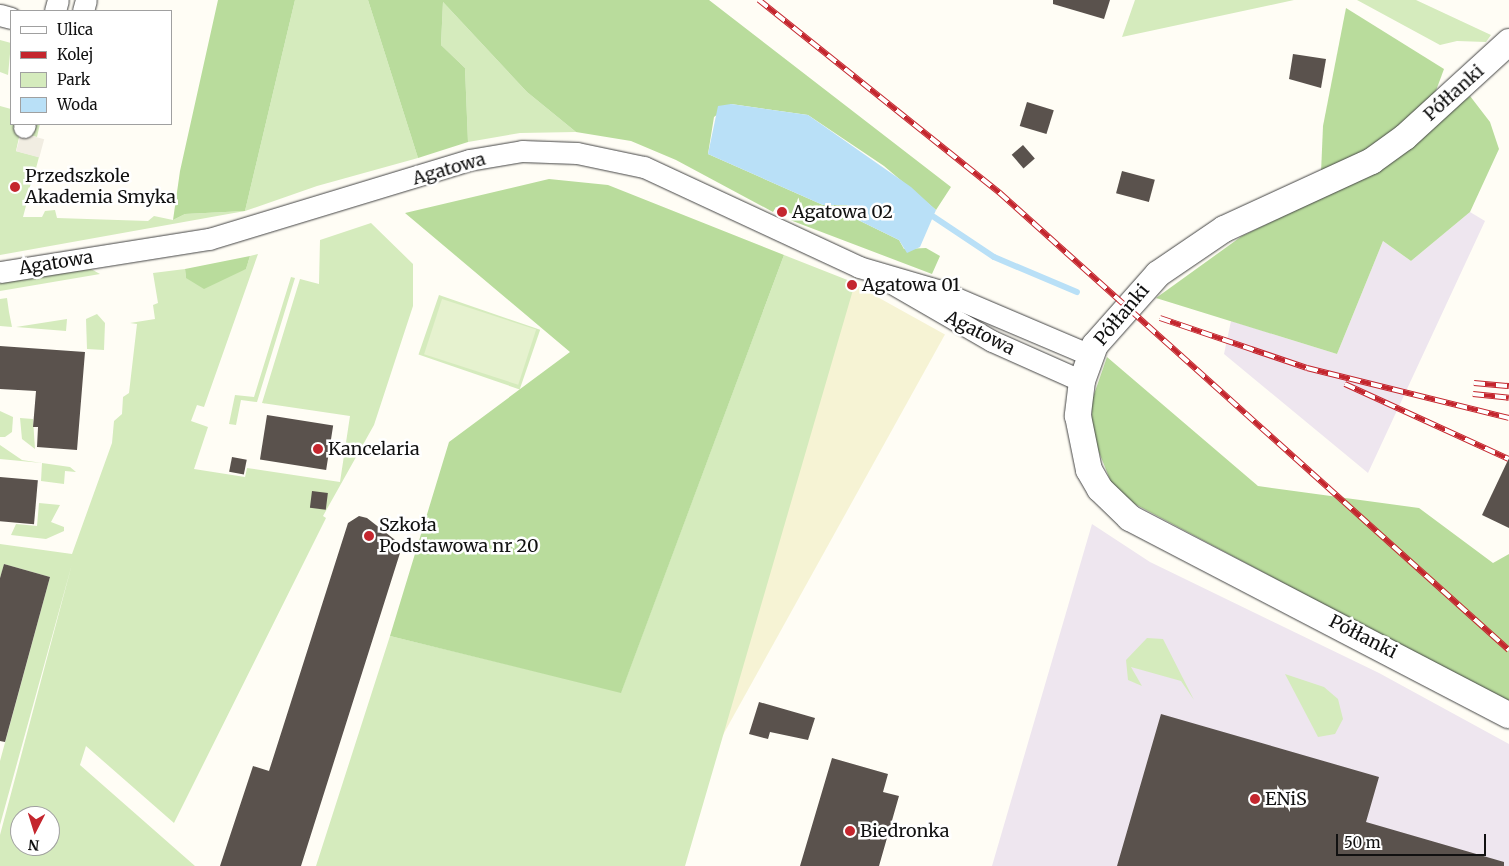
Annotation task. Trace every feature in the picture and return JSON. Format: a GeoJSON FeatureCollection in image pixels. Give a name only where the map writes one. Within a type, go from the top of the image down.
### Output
{"type":"FeatureCollection","features":[{"type":"Feature","properties":{"kind":"street","name":"Półłanki"},"geometry":{"type":"LineString","coordinates":[[1509,42],[1435,111],[1378,157],[1224,229],[1179,257],[1120,313],[1090,355],[1082,381],[1078,428],[1086,462],[1100,489],[1130,518],[1509,715]]}},
{"type":"Feature","properties":{"kind":"street","name":"Agatowa"},"geometry":{"type":"LineString","coordinates":[[0,272],[209,239],[469,160],[550,151],[600,156],[644,167],[882,276],[937,290],[1090,355]]}},
{"type":"Feature","properties":{"kind":"street","name":"Agatowa"},"geometry":{"type":"LineString","coordinates":[[882,276],[908,295],[992,341],[1082,381]]}},
{"type":"Feature","properties":{"kind":"shaded area"},"geometry":{"type":"Polygon","coordinates":[[[21,133],[44,139],[39,158],[16,151],[21,133]]]}},
{"type":"Feature","properties":{"kind":"shaded area"},"geometry":{"type":"Polygon","coordinates":[[[1470,212],[1485,221],[1368,473],[1224,354],[1231,321],[1337,354],[1383,241],[1411,261],[1470,212]]]}},
{"type":"Feature","properties":{"kind":"shaded area"},"geometry":{"type":"Polygon","coordinates":[[[854,284],[945,334],[651,864],[560,814],[854,284]]]}},
{"type":"Feature","properties":{"kind":"shaded area"},"geometry":{"type":"Polygon","coordinates":[[[1092,524],[1150,562],[1379,673],[1509,744],[1509,866],[992,866],[1092,524]]]}},
{"type":"Feature","properties":{"kind":"green space"},"geometry":{"type":"Polygon","coordinates":[[[218,0],[295,0],[245,211],[185,214],[173,220],[180,171],[218,0]]]}},
{"type":"Feature","properties":{"kind":"green space"},"geometry":{"type":"Polygon","coordinates":[[[295,0],[368,0],[418,158],[317,186],[245,211],[295,0]]]}},
{"type":"Feature","properties":{"kind":"green space"},"geometry":{"type":"Polygon","coordinates":[[[368,0],[709,0],[951,187],[936,210],[884,166],[808,115],[731,104],[714,117],[708,154],[823,205],[847,205],[852,217],[899,240],[904,249],[926,248],[940,256],[932,274],[790,220],[792,214],[776,207],[773,212],[676,160],[631,141],[576,132],[527,92],[443,2],[441,45],[465,68],[468,142],[418,158],[368,0]]]}},
{"type":"Feature","properties":{"kind":"green space"},"geometry":{"type":"Polygon","coordinates":[[[1135,0],[1294,0],[1122,37],[1135,0]]]}},
{"type":"Feature","properties":{"kind":"green space"},"geometry":{"type":"Polygon","coordinates":[[[1357,0],[1416,0],[1491,35],[1486,42],[1457,41],[1440,45],[1357,0]]]}},
{"type":"Feature","properties":{"kind":"green space"},"geometry":{"type":"Polygon","coordinates":[[[443,2],[527,92],[576,132],[520,133],[468,142],[465,68],[441,45],[443,2]]]}},
{"type":"Feature","properties":{"kind":"green space"},"geometry":{"type":"Polygon","coordinates":[[[1346,8],[1444,69],[1434,96],[1380,144],[1321,173],[1323,126],[1346,8]]]}},
{"type":"Feature","properties":{"kind":"green space"},"geometry":{"type":"Polygon","coordinates":[[[0,40],[10,43],[10,54],[8,75],[0,72],[0,40]]]}},
{"type":"Feature","properties":{"kind":"green space"},"geometry":{"type":"Polygon","coordinates":[[[1470,96],[1490,122],[1499,149],[1470,212],[1411,261],[1383,241],[1337,354],[1156,298],[1242,236],[1356,181],[1408,146],[1470,96]]]}},
{"type":"Feature","properties":{"kind":"green space"},"geometry":{"type":"Polygon","coordinates":[[[0,106],[10,109],[10,125],[40,125],[37,137],[20,133],[16,151],[39,157],[23,217],[42,217],[45,211],[55,210],[57,218],[148,221],[154,216],[173,220],[185,214],[245,211],[0,255],[0,106]]]}},
{"type":"Feature","properties":{"kind":"green space"},"geometry":{"type":"Polygon","coordinates":[[[549,179],[608,185],[784,255],[621,693],[390,636],[449,442],[570,352],[405,213],[549,179]]]}},
{"type":"Feature","properties":{"kind":"green space"},"geometry":{"type":"Polygon","coordinates":[[[371,223],[413,264],[413,306],[374,425],[323,516],[326,518],[174,823],[86,746],[80,765],[195,866],[0,866],[0,835],[72,564],[0,825],[0,761],[50,577],[4,564],[0,578],[0,544],[72,554],[112,443],[114,421],[122,414],[123,397],[129,393],[137,324],[130,323],[155,319],[153,305],[158,303],[153,273],[185,269],[186,278],[246,269],[250,256],[258,254],[204,407],[197,405],[191,421],[208,427],[194,469],[245,477],[247,468],[340,482],[350,416],[262,403],[300,279],[319,284],[320,240],[371,223]]]}},
{"type":"Feature","properties":{"kind":"green space"},"geometry":{"type":"Polygon","coordinates":[[[784,255],[855,283],[685,866],[316,866],[390,636],[621,692],[784,255]]]}},
{"type":"Feature","properties":{"kind":"green space"},"geometry":{"type":"Polygon","coordinates":[[[250,256],[246,269],[204,289],[186,278],[185,269],[250,256]]]}},
{"type":"Feature","properties":{"kind":"green space"},"geometry":{"type":"Polygon","coordinates":[[[91,269],[100,274],[0,291],[0,283],[91,269]]]}},
{"type":"Feature","properties":{"kind":"green space"},"geometry":{"type":"Polygon","coordinates":[[[291,277],[295,278],[257,402],[241,400],[236,425],[229,424],[235,395],[254,397],[291,277]]]}},
{"type":"Feature","properties":{"kind":"green space"},"geometry":{"type":"Polygon","coordinates":[[[439,295],[540,330],[520,389],[418,355],[439,295]]]}},
{"type":"Feature","properties":{"kind":"green space"},"geometry":{"type":"Polygon","coordinates":[[[7,298],[12,327],[0,326],[0,299],[7,298]]]}},
{"type":"Feature","properties":{"kind":"green space"},"geometry":{"type":"Polygon","coordinates":[[[442,299],[536,330],[518,385],[424,354],[442,299]]]}},
{"type":"Feature","properties":{"kind":"green space"},"geometry":{"type":"Polygon","coordinates":[[[97,314],[105,323],[104,350],[87,349],[86,319],[97,314]]]}},
{"type":"Feature","properties":{"kind":"green space"},"geometry":{"type":"Polygon","coordinates":[[[67,319],[66,331],[16,327],[67,319]]]}},
{"type":"Feature","properties":{"kind":"green space"},"geometry":{"type":"Polygon","coordinates":[[[1107,357],[1258,486],[1419,508],[1493,563],[1509,554],[1509,703],[1129,501],[1111,482],[1092,435],[1092,400],[1107,357]]]}},
{"type":"Feature","properties":{"kind":"green space"},"geometry":{"type":"Polygon","coordinates":[[[0,411],[13,417],[12,432],[5,437],[0,437],[0,411]]]}},
{"type":"Feature","properties":{"kind":"green space"},"geometry":{"type":"Polygon","coordinates":[[[20,418],[33,419],[35,449],[22,439],[20,418]]]}},
{"type":"Feature","properties":{"kind":"green space"},"geometry":{"type":"Polygon","coordinates":[[[0,445],[22,460],[42,463],[0,459],[0,445]]]}},
{"type":"Feature","properties":{"kind":"green space"},"geometry":{"type":"Polygon","coordinates":[[[42,463],[70,467],[76,472],[65,471],[64,484],[41,481],[42,463]]]}},
{"type":"Feature","properties":{"kind":"green space"},"geometry":{"type":"Polygon","coordinates":[[[39,503],[60,505],[51,522],[64,527],[64,531],[46,539],[11,535],[16,524],[37,526],[39,503]]]}},
{"type":"Feature","properties":{"kind":"green space"},"geometry":{"type":"Polygon","coordinates":[[[1147,638],[1163,639],[1194,700],[1181,681],[1131,667],[1142,686],[1128,680],[1126,660],[1147,638]]]}},
{"type":"Feature","properties":{"kind":"green space"},"geometry":{"type":"Polygon","coordinates":[[[1285,674],[1324,687],[1338,699],[1343,719],[1335,734],[1318,737],[1285,674]]]}},
{"type":"Feature","properties":{"kind":"water"},"geometry":{"type":"Polygon","coordinates":[[[731,104],[808,115],[911,187],[936,210],[920,247],[907,253],[899,240],[852,217],[847,205],[823,205],[708,154],[718,106],[731,104]]]}},
{"type":"Feature","properties":{"kind":"building"},"geometry":{"type":"Polygon","coordinates":[[[1053,0],[1110,0],[1104,19],[1053,4],[1053,0]]]}},
{"type":"Feature","properties":{"kind":"building"},"geometry":{"type":"Polygon","coordinates":[[[1293,54],[1326,59],[1321,88],[1289,79],[1293,54]]]}},
{"type":"Feature","properties":{"kind":"building"},"geometry":{"type":"Polygon","coordinates":[[[1027,102],[1054,110],[1046,134],[1020,126],[1027,102]]]}},
{"type":"Feature","properties":{"kind":"building"},"geometry":{"type":"Polygon","coordinates":[[[1023,145],[1035,159],[1023,168],[1012,155],[1023,145]]]}},
{"type":"Feature","properties":{"kind":"building"},"geometry":{"type":"Polygon","coordinates":[[[1122,171],[1155,180],[1149,202],[1116,193],[1122,171]]]}},
{"type":"Feature","properties":{"kind":"building"},"geometry":{"type":"Polygon","coordinates":[[[0,346],[85,352],[77,450],[37,447],[38,427],[33,427],[36,391],[0,389],[0,346]]]}},
{"type":"Feature","properties":{"kind":"building"},"geometry":{"type":"Polygon","coordinates":[[[267,415],[333,425],[326,470],[260,459],[267,415]]]}},
{"type":"Feature","properties":{"kind":"building"},"geometry":{"type":"Polygon","coordinates":[[[232,457],[247,460],[244,475],[229,472],[232,457]]]}},
{"type":"Feature","properties":{"kind":"building"},"geometry":{"type":"Polygon","coordinates":[[[1509,458],[1509,528],[1482,515],[1509,458]]]}},
{"type":"Feature","properties":{"kind":"building"},"geometry":{"type":"Polygon","coordinates":[[[0,477],[38,480],[34,524],[0,521],[0,477]]]}},
{"type":"Feature","properties":{"kind":"building"},"geometry":{"type":"Polygon","coordinates":[[[312,491],[328,493],[326,510],[310,508],[312,491]]]}},
{"type":"Feature","properties":{"kind":"building"},"geometry":{"type":"Polygon","coordinates":[[[359,516],[367,518],[399,543],[400,553],[301,866],[220,866],[253,766],[269,771],[348,523],[359,516]]]}},
{"type":"Feature","properties":{"kind":"building"},"geometry":{"type":"Polygon","coordinates":[[[4,564],[50,577],[5,742],[0,741],[0,578],[4,564]]]}},
{"type":"Feature","properties":{"kind":"building"},"geometry":{"type":"Polygon","coordinates":[[[759,702],[815,718],[808,740],[770,732],[768,739],[749,734],[759,702]]]}},
{"type":"Feature","properties":{"kind":"building","name":"ENiS"},"geometry":{"type":"Polygon","coordinates":[[[1161,714],[1379,777],[1366,822],[1504,862],[1504,866],[1117,866],[1161,714]]]}},
{"type":"Feature","properties":{"kind":"building","name":"Biedronka"},"geometry":{"type":"Polygon","coordinates":[[[832,758],[888,774],[883,792],[899,796],[879,866],[800,866],[832,758]]]}},
{"type":"Feature","properties":{"kind":"waterway"},"geometry":{"type":"LineString","coordinates":[[934,217],[994,257],[1077,292]]}},
{"type":"Feature","properties":{"kind":"railway"},"geometry":{"type":"LineString","coordinates":[[759,0],[1000,193],[1509,650]]}},
{"type":"Feature","properties":{"kind":"railway"},"geometry":{"type":"LineString","coordinates":[[1160,318],[1307,368],[1509,418]]}},
{"type":"Feature","properties":{"kind":"railway"},"geometry":{"type":"LineString","coordinates":[[1474,383],[1509,386]]}},
{"type":"Feature","properties":{"kind":"railway"},"geometry":{"type":"LineString","coordinates":[[1345,384],[1509,459]]}},
{"type":"Feature","properties":{"kind":"railway"},"geometry":{"type":"LineString","coordinates":[[1473,394],[1509,398]]}},
{"type":"Feature","properties":{"kind":"place","name":"Przedszkole Akademia Smyka"},"geometry":{"type":"Point","coordinates":[15,187]}},
{"type":"Feature","properties":{"kind":"place","name":"Agatowa 02"},"geometry":{"type":"Point","coordinates":[782,212]}},
{"type":"Feature","properties":{"kind":"place","name":"Agatowa 01"},"geometry":{"type":"Point","coordinates":[852,285]}},
{"type":"Feature","properties":{"kind":"place","name":"Kancelaria"},"geometry":{"type":"Point","coordinates":[318,449]}},
{"type":"Feature","properties":{"kind":"place","name":"Szkoła Podstawowa nr 20"},"geometry":{"type":"Point","coordinates":[369,536]}},
{"type":"Feature","properties":{"kind":"place","name":"ENiS"},"geometry":{"type":"Point","coordinates":[1255,799]}},
{"type":"Feature","properties":{"kind":"place","name":"Biedronka"},"geometry":{"type":"Point","coordinates":[850,831]}}]}
